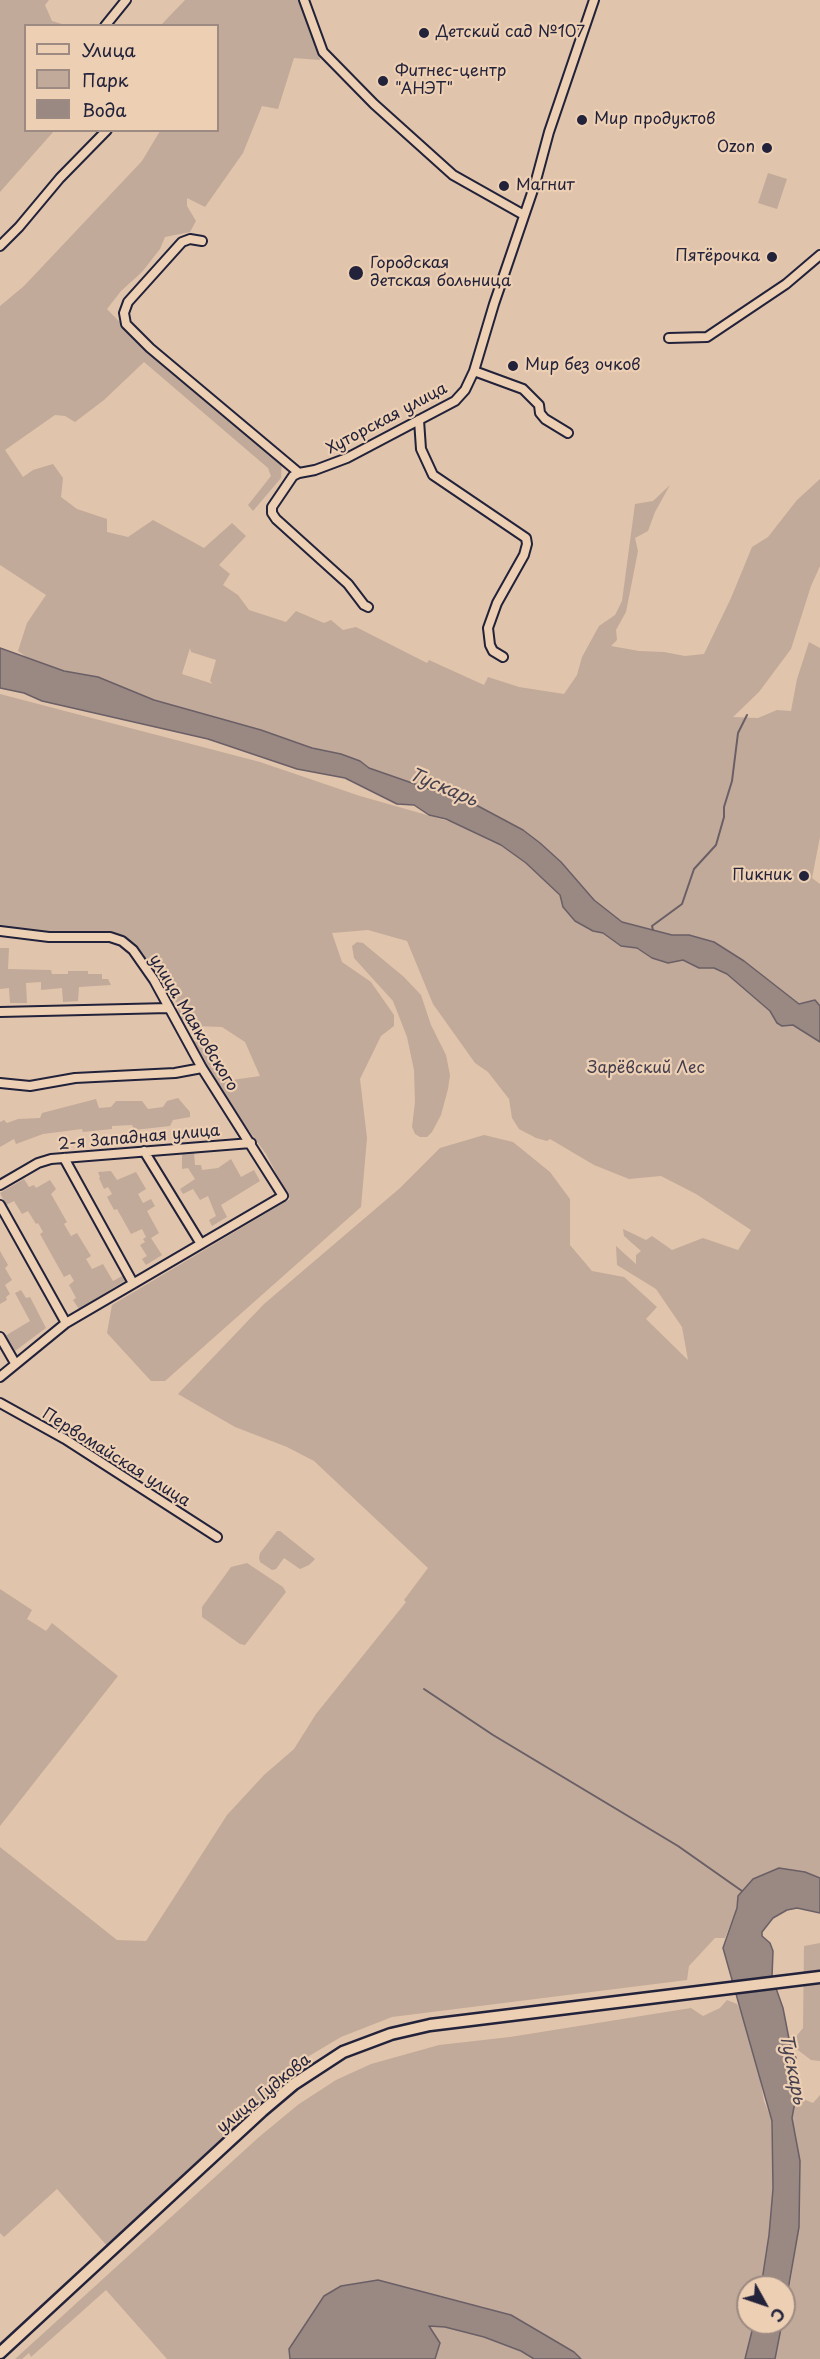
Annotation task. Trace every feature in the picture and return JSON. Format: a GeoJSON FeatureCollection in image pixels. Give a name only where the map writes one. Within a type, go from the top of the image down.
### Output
{"type":"FeatureCollection","features":[{"type":"Feature","properties":{"kind":"main road","name":"улица Гудкова"},"geometry":{"type":"LineString","coordinates":[[0,2353],[262,2111],[294,2084],[343,2052],[391,2034],[430,2025],[816,1978]]}},
{"type":"Feature","properties":{"kind":"street"},"geometry":{"type":"LineString","coordinates":[[107,24],[126,0]]}},
{"type":"Feature","properties":{"kind":"street"},"geometry":{"type":"LineString","coordinates":[[304,0],[323,52],[362,93],[453,175],[524,215]]}},
{"type":"Feature","properties":{"kind":"street","name":"Хуторская улица"},"geometry":{"type":"LineString","coordinates":[[296,475],[346,458],[455,401],[465,390],[474,371],[549,132],[594,0]]}},
{"type":"Feature","properties":{"kind":"street"},"geometry":{"type":"LineString","coordinates":[[0,246],[104,132]]}},
{"type":"Feature","properties":{"kind":"street"},"geometry":{"type":"LineString","coordinates":[[202,241],[190,239],[182,242],[128,302],[124,313],[126,324],[166,361],[241,422],[296,475],[272,507],[276,519],[348,584],[368,607]]}},
{"type":"Feature","properties":{"kind":"street"},"geometry":{"type":"LineString","coordinates":[[669,338],[707,337],[786,284],[820,255]]}},
{"type":"Feature","properties":{"kind":"street"},"geometry":{"type":"LineString","coordinates":[[474,371],[523,389],[539,405],[540,413],[545,419],[568,433]]}},
{"type":"Feature","properties":{"kind":"street"},"geometry":{"type":"LineString","coordinates":[[419,420],[421,449],[433,475],[526,538],[524,555],[497,603],[488,628],[493,651],[503,657]]}},
{"type":"Feature","properties":{"kind":"street","name":"улица Маяковского"},"geometry":{"type":"LineString","coordinates":[[0,931],[49,937],[110,938],[122,942],[133,950],[202,1068],[283,1196],[201,1244]]}},
{"type":"Feature","properties":{"kind":"street"},"geometry":{"type":"LineString","coordinates":[[0,1012],[169,1008]]}},
{"type":"Feature","properties":{"kind":"street"},"geometry":{"type":"LineString","coordinates":[[0,1083],[30,1086],[75,1078],[175,1073],[202,1068]]}},
{"type":"Feature","properties":{"kind":"street","name":"2-я Западная улица"},"geometry":{"type":"LineString","coordinates":[[0,1185],[51,1159],[251,1143]]}},
{"type":"Feature","properties":{"kind":"street"},"geometry":{"type":"LineString","coordinates":[[0,1377],[66,1323],[201,1244],[144,1151]]}},
{"type":"Feature","properties":{"kind":"street"},"geometry":{"type":"LineString","coordinates":[[64,1158],[134,1283]]}},
{"type":"Feature","properties":{"kind":"street"},"geometry":{"type":"LineString","coordinates":[[0,1206],[66,1323]]}},
{"type":"Feature","properties":{"kind":"street"},"geometry":{"type":"LineString","coordinates":[[0,1337],[15,1364]]}},
{"type":"Feature","properties":{"kind":"street","name":"Первомайская улица"},"geometry":{"type":"LineString","coordinates":[[0,1403],[65,1439],[217,1537]]}},
{"type":"Feature","properties":{"kind":"green space"},"geometry":{"type":"Polygon","coordinates":[[[0,0],[49,0],[45,5],[52,21],[62,24],[24,24],[24,132],[53,132],[0,192],[0,0]]]}},
{"type":"Feature","properties":{"kind":"green space"},"geometry":{"type":"Polygon","coordinates":[[[185,0],[300,0],[318,48],[320,60],[294,58],[278,109],[262,106],[243,153],[205,207],[187,198],[187,206],[196,221],[190,232],[165,237],[160,249],[142,272],[121,291],[107,309],[143,346],[282,460],[281,478],[253,511],[248,505],[271,476],[268,468],[144,362],[104,400],[75,422],[65,416],[55,415],[5,450],[23,477],[33,470],[53,464],[63,478],[61,497],[77,509],[107,519],[107,532],[128,537],[153,520],[204,548],[232,523],[246,536],[219,565],[230,574],[223,585],[238,595],[249,610],[286,622],[296,611],[324,623],[331,620],[343,630],[356,627],[427,663],[429,660],[484,685],[488,677],[519,687],[564,694],[577,675],[582,657],[599,626],[615,615],[622,601],[635,504],[653,501],[670,485],[655,512],[648,531],[635,538],[638,551],[626,612],[616,630],[617,640],[611,646],[685,656],[704,654],[752,547],[768,537],[797,500],[820,479],[820,566],[811,586],[791,649],[759,692],[733,717],[758,718],[777,710],[791,711],[797,679],[809,642],[820,648],[820,837],[812,878],[820,884],[820,1006],[815,1000],[799,1005],[744,961],[714,942],[689,935],[672,935],[622,922],[594,900],[561,862],[540,843],[523,830],[471,803],[369,768],[360,761],[341,754],[312,748],[261,730],[154,700],[98,677],[64,671],[32,661],[18,651],[27,623],[46,595],[0,565],[0,306],[24,286],[142,161],[159,132],[219,132],[219,24],[162,24],[185,0]],[[190,648],[182,674],[213,684],[210,681],[216,660],[191,652],[190,648]]]}},
{"type":"Feature","properties":{"kind":"green space"},"geometry":{"type":"Polygon","coordinates":[[[768,173],[787,179],[777,209],[758,203],[768,173]]]}},
{"type":"Feature","properties":{"kind":"green space","name":"Зарёвский Лес"},"geometry":{"type":"Polygon","coordinates":[[[0,694],[260,762],[360,796],[455,823],[501,845],[526,863],[560,895],[563,907],[593,931],[603,933],[621,946],[637,948],[652,958],[667,963],[683,960],[699,968],[714,968],[727,974],[770,1011],[777,1023],[782,1026],[793,1024],[820,1042],[820,1878],[805,1872],[765,1874],[753,1879],[738,1896],[737,1908],[725,1938],[715,1938],[689,1966],[687,1980],[392,2017],[341,2037],[309,2056],[108,2247],[57,2189],[4,2237],[0,2233],[0,1847],[117,1940],[146,1941],[227,1815],[264,1775],[294,1749],[316,1714],[406,1602],[404,1600],[428,1568],[314,1461],[287,1447],[235,1427],[178,1394],[264,1304],[400,1188],[440,1148],[484,1135],[513,1142],[550,1172],[570,1199],[570,1245],[592,1271],[624,1277],[657,1307],[646,1319],[688,1360],[682,1327],[656,1289],[617,1265],[616,1246],[636,1264],[636,1255],[641,1251],[624,1236],[623,1229],[646,1240],[652,1236],[672,1250],[703,1238],[738,1250],[751,1230],[696,1194],[661,1176],[629,1179],[594,1165],[550,1139],[547,1141],[536,1138],[519,1129],[512,1118],[509,1099],[488,1072],[475,1063],[433,1004],[407,941],[368,930],[332,933],[342,962],[371,982],[394,1015],[394,1026],[381,1036],[360,1079],[367,1138],[361,1207],[165,1381],[151,1381],[107,1333],[112,1305],[290,1199],[266,1154],[211,1078],[186,1037],[205,1046],[232,1080],[260,1076],[245,1042],[222,1027],[195,1026],[181,1019],[172,989],[167,991],[136,947],[124,938],[96,932],[49,932],[0,927],[0,694]]]}},
{"type":"Feature","properties":{"kind":"green space"},"geometry":{"type":"Polygon","coordinates":[[[357,942],[363,943],[404,977],[421,995],[431,1025],[446,1055],[450,1075],[448,1089],[441,1115],[427,1137],[415,1134],[412,1127],[415,1102],[414,1070],[407,1037],[393,1001],[354,958],[352,946],[357,942]]]}},
{"type":"Feature","properties":{"kind":"green space"},"geometry":{"type":"Polygon","coordinates":[[[0,948],[9,948],[8,969],[51,970],[52,974],[88,971],[88,974],[102,974],[102,979],[108,979],[111,985],[79,987],[78,1001],[63,1002],[62,988],[41,990],[41,982],[26,983],[27,1003],[10,1003],[9,988],[0,989],[0,948]]]}},
{"type":"Feature","properties":{"kind":"green space"},"geometry":{"type":"Polygon","coordinates":[[[178,1098],[190,1112],[190,1117],[173,1120],[170,1126],[134,1130],[132,1125],[112,1126],[112,1129],[83,1132],[82,1129],[43,1134],[16,1144],[14,1139],[0,1147],[0,1122],[4,1120],[7,1123],[18,1119],[40,1118],[42,1113],[96,1099],[99,1108],[111,1107],[116,1101],[142,1101],[148,1109],[163,1107],[167,1101],[178,1098]]]}},
{"type":"Feature","properties":{"kind":"green space"},"geometry":{"type":"Polygon","coordinates":[[[194,1152],[195,1165],[201,1165],[202,1170],[218,1168],[231,1159],[241,1177],[254,1170],[260,1181],[221,1205],[227,1217],[212,1226],[209,1220],[216,1216],[208,1196],[200,1200],[193,1189],[183,1194],[180,1189],[195,1179],[188,1168],[182,1169],[182,1153],[194,1152]]]}},
{"type":"Feature","properties":{"kind":"green space"},"geometry":{"type":"Polygon","coordinates":[[[111,1171],[117,1180],[136,1172],[146,1189],[138,1194],[143,1203],[151,1199],[155,1206],[147,1211],[159,1233],[151,1238],[162,1255],[146,1265],[142,1259],[147,1256],[140,1245],[145,1242],[143,1239],[146,1237],[142,1229],[131,1234],[117,1209],[114,1210],[107,1197],[112,1194],[108,1187],[104,1189],[99,1178],[98,1172],[111,1171]]]}},
{"type":"Feature","properties":{"kind":"green space"},"geometry":{"type":"Polygon","coordinates":[[[24,1179],[29,1187],[34,1185],[36,1188],[50,1180],[56,1189],[51,1194],[67,1222],[64,1224],[71,1236],[77,1233],[91,1256],[86,1259],[92,1269],[103,1264],[113,1281],[124,1275],[126,1280],[79,1309],[73,1300],[76,1298],[69,1285],[74,1281],[70,1274],[64,1277],[40,1234],[43,1232],[38,1223],[36,1224],[28,1211],[22,1214],[14,1201],[6,1205],[0,1193],[24,1179]]]}},
{"type":"Feature","properties":{"kind":"green space"},"geometry":{"type":"Polygon","coordinates":[[[0,1251],[8,1265],[5,1268],[12,1280],[5,1285],[10,1294],[6,1297],[7,1300],[0,1304],[0,1251]]]}},
{"type":"Feature","properties":{"kind":"green space"},"geometry":{"type":"Polygon","coordinates":[[[21,1290],[26,1298],[30,1297],[46,1328],[15,1351],[5,1336],[30,1321],[15,1293],[21,1290]]]}},
{"type":"Feature","properties":{"kind":"green space"},"geometry":{"type":"Polygon","coordinates":[[[277,1531],[315,1559],[300,1569],[284,1558],[276,1569],[272,1570],[260,1562],[260,1553],[277,1531]]]}},
{"type":"Feature","properties":{"kind":"green space"},"geometry":{"type":"Polygon","coordinates":[[[247,1563],[283,1587],[286,1592],[245,1645],[240,1644],[202,1617],[202,1607],[231,1567],[247,1563]]]}},
{"type":"Feature","properties":{"kind":"green space"},"geometry":{"type":"Polygon","coordinates":[[[0,1589],[32,1610],[27,1619],[46,1631],[52,1623],[118,1676],[0,1826],[0,1589]]]}},
{"type":"Feature","properties":{"kind":"green space"},"geometry":{"type":"Polygon","coordinates":[[[820,1943],[820,2061],[811,2060],[790,2044],[803,2028],[804,1946],[820,1943]]]}},
{"type":"Feature","properties":{"kind":"green space"},"geometry":{"type":"Polygon","coordinates":[[[727,2000],[737,2004],[742,2014],[758,2068],[764,2101],[772,2121],[773,2189],[763,2275],[736,2275],[736,2335],[751,2335],[745,2359],[581,2359],[574,2351],[543,2334],[484,2307],[444,2299],[378,2280],[324,2297],[290,2349],[290,2359],[167,2359],[106,2290],[31,2357],[29,2353],[22,2359],[15,2359],[259,2137],[299,2104],[336,2080],[371,2064],[439,2045],[510,2037],[691,2008],[703,2016],[720,2008],[727,2000]]]}},
{"type":"Feature","properties":{"kind":"green space"},"geometry":{"type":"Polygon","coordinates":[[[820,2095],[820,2359],[775,2359],[780,2335],[796,2335],[796,2275],[792,2275],[799,2227],[800,2161],[792,2118],[796,2096],[813,2103],[820,2095]]]}},
{"type":"Feature","properties":{"kind":"green space"},"geometry":{"type":"Polygon","coordinates":[[[428,2326],[445,2327],[484,2337],[521,2351],[534,2359],[435,2359],[440,2343],[428,2326]]]}},
{"type":"Feature","properties":{"kind":"water"},"geometry":{"type":"Polygon","coordinates":[[[0,648],[64,671],[98,677],[154,700],[261,730],[312,748],[341,754],[360,761],[369,768],[478,806],[523,830],[540,843],[561,862],[594,900],[622,922],[672,935],[689,935],[714,942],[744,961],[799,1004],[815,1000],[820,1006],[820,1042],[793,1025],[782,1026],[777,1023],[770,1011],[727,974],[714,968],[699,968],[683,960],[668,963],[652,958],[637,948],[621,946],[603,933],[593,931],[575,921],[563,907],[560,895],[526,863],[501,845],[446,819],[429,815],[414,805],[397,804],[345,778],[297,769],[208,739],[42,701],[24,693],[0,688],[0,648]]]}},
{"type":"Feature","properties":{"kind":"water","name":"Тускарь"},"geometry":{"type":"Polygon","coordinates":[[[779,1868],[805,1872],[820,1878],[820,1913],[797,1908],[787,1910],[773,1918],[762,1932],[762,1936],[770,1943],[773,1951],[772,1977],[796,2058],[793,2077],[796,2096],[792,2118],[800,2161],[799,2227],[791,2275],[763,2275],[773,2189],[772,2121],[723,1948],[737,1908],[738,1896],[753,1879],[779,1868]]]}},
{"type":"Feature","properties":{"kind":"water"},"geometry":{"type":"Polygon","coordinates":[[[378,2280],[511,2315],[574,2352],[581,2359],[534,2359],[521,2351],[484,2337],[445,2327],[429,2326],[440,2343],[435,2359],[290,2359],[289,2349],[324,2296],[341,2286],[378,2280]]]}},
{"type":"Feature","properties":{"kind":"water"},"geometry":{"type":"Polygon","coordinates":[[[751,2335],[780,2335],[775,2359],[745,2359],[751,2335]]]}},
{"type":"Feature","properties":{"kind":"waterway"},"geometry":{"type":"LineString","coordinates":[[653,930],[652,926],[682,904],[694,869],[716,845],[732,781],[738,733],[747,715]]}},
{"type":"Feature","properties":{"kind":"waterway"},"geometry":{"type":"LineString","coordinates":[[424,1689],[493,1735],[678,1846],[742,1891]]}},
{"type":"Feature","properties":{"kind":"place","name":"Детский сад №107"},"geometry":{"type":"Point","coordinates":[424,33]}},
{"type":"Feature","properties":{"kind":"place","name":"Фитнес-центр \"АНЭТ\""},"geometry":{"type":"Point","coordinates":[383,81]}},
{"type":"Feature","properties":{"kind":"place","name":"Мир продуктов"},"geometry":{"type":"Point","coordinates":[582,120]}},
{"type":"Feature","properties":{"kind":"place","name":"Ozon"},"geometry":{"type":"Point","coordinates":[767,148]}},
{"type":"Feature","properties":{"kind":"place","name":"Магнит"},"geometry":{"type":"Point","coordinates":[504,186]}},
{"type":"Feature","properties":{"kind":"place","name":"Пятёрочка"},"geometry":{"type":"Point","coordinates":[772,257]}},
{"type":"Feature","properties":{"kind":"place","name":"Городская детская больница"},"geometry":{"type":"Point","coordinates":[356,273]}},
{"type":"Feature","properties":{"kind":"place","name":"Мир без очков"},"geometry":{"type":"Point","coordinates":[513,366]}},
{"type":"Feature","properties":{"kind":"place","name":"Пикник"},"geometry":{"type":"Point","coordinates":[804,876]}}]}
